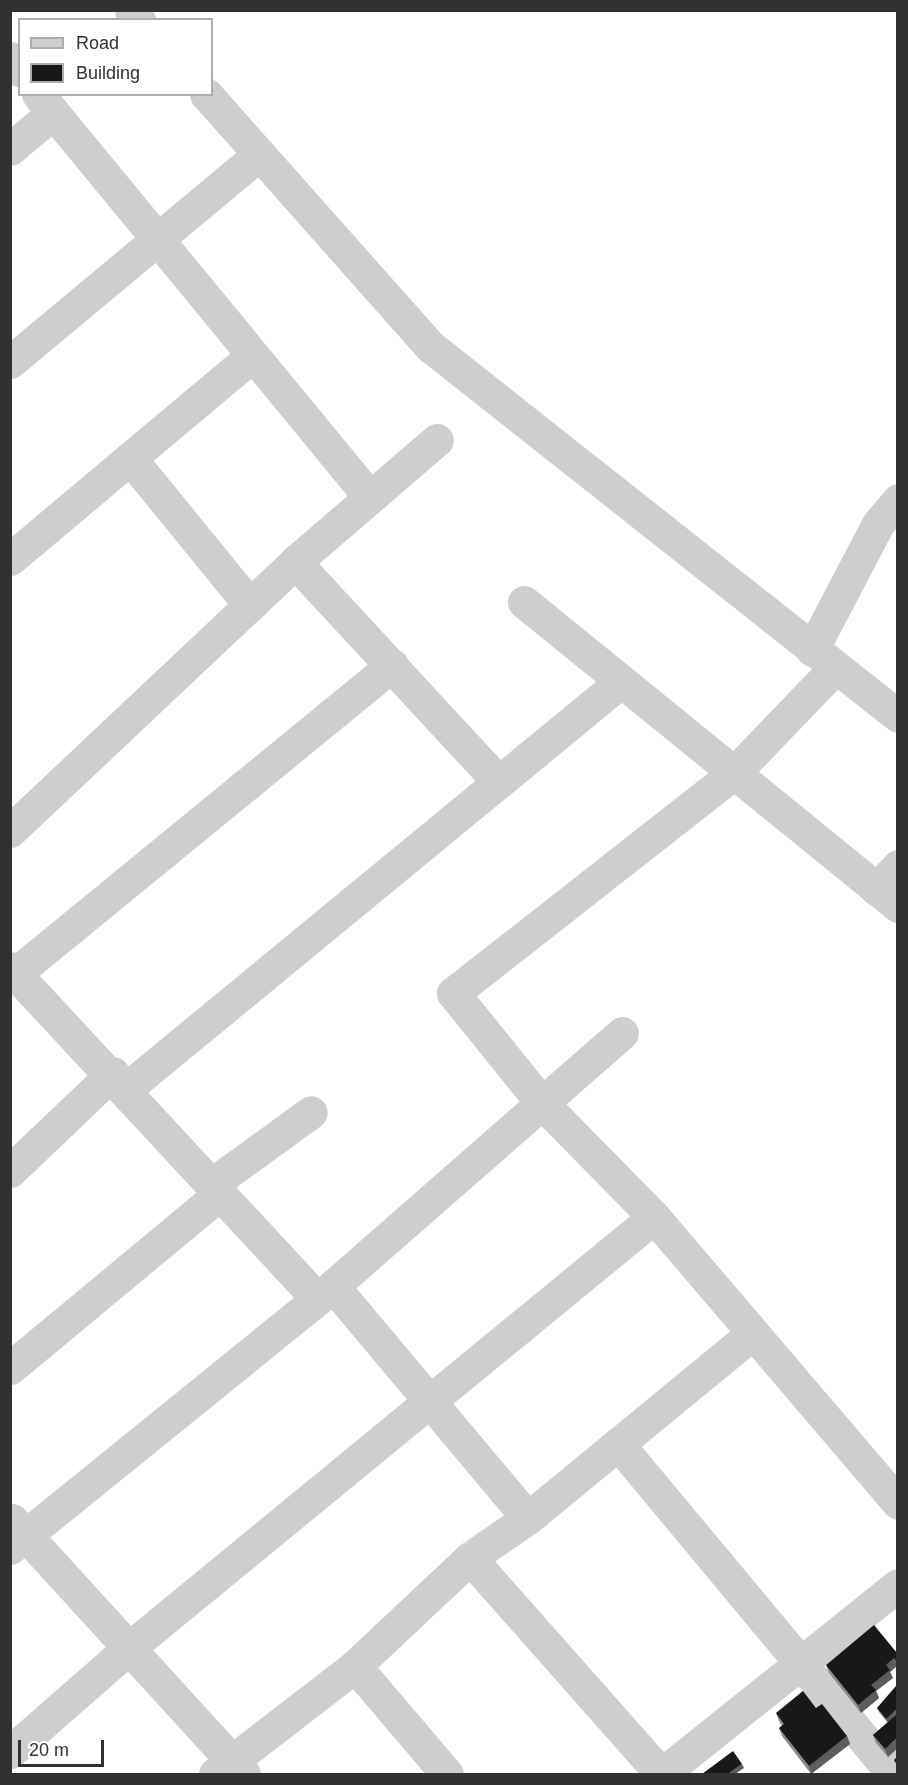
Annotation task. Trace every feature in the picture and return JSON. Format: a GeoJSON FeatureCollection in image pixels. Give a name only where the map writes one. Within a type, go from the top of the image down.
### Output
{"type":"FeatureCollection","features":[{"type":"Feature","properties":{"kind":"street"},"geometry":{"type":"LineString","coordinates":[[208,96],[431,347],[897,716]]}},
{"type":"Feature","properties":{"kind":"street"},"geometry":{"type":"LineString","coordinates":[[10,149],[45,104],[251,357],[368,495]]}},
{"type":"Feature","properties":{"kind":"street"},"geometry":{"type":"LineString","coordinates":[[10,362],[260,154]]}},
{"type":"Feature","properties":{"kind":"street"},"geometry":{"type":"LineString","coordinates":[[10,558],[251,357]]}},
{"type":"Feature","properties":{"kind":"street"},"geometry":{"type":"LineString","coordinates":[[10,831],[368,495],[437,440]]}},
{"type":"Feature","properties":{"kind":"street"},"geometry":{"type":"LineString","coordinates":[[130,459],[250,604]]}},
{"type":"Feature","properties":{"kind":"street"},"geometry":{"type":"LineString","coordinates":[[897,500],[878,524],[824,659],[734,773],[453,993],[541,1102],[654,1217],[897,1503]]}},
{"type":"Feature","properties":{"kind":"street"},"geometry":{"type":"LineString","coordinates":[[295,562],[498,781]]}},
{"type":"Feature","properties":{"kind":"street"},"geometry":{"type":"LineString","coordinates":[[524,602],[618,684],[734,773],[890,887]]}},
{"type":"Feature","properties":{"kind":"street"},"geometry":{"type":"LineString","coordinates":[[392,665],[13,971],[120,1081],[217,1188],[325,1292],[429,1401],[528,1518]]}},
{"type":"Feature","properties":{"kind":"street"},"geometry":{"type":"LineString","coordinates":[[10,1171],[618,684]]}},
{"type":"Feature","properties":{"kind":"street"},"geometry":{"type":"LineString","coordinates":[[622,1033],[325,1292],[16,1534],[129,1648],[230,1770],[355,1666],[470,1558],[528,1518],[753,1333]]}},
{"type":"Feature","properties":{"kind":"street"},"geometry":{"type":"LineString","coordinates":[[10,1368],[217,1188],[311,1112]]}},
{"type":"Feature","properties":{"kind":"street"},"geometry":{"type":"LineString","coordinates":[[10,1752],[129,1648],[654,1217]]}},
{"type":"Feature","properties":{"kind":"street"},"geometry":{"type":"LineString","coordinates":[[618,1444],[892,1774]]}},
{"type":"Feature","properties":{"kind":"street"},"geometry":{"type":"LineString","coordinates":[[470,1558],[661,1774],[802,1665],[897,1585]]}},
{"type":"Feature","properties":{"kind":"street"},"geometry":{"type":"LineString","coordinates":[[355,1666],[447,1774]]}},
{"type":"Feature","properties":{"kind":"building"},"geometry":{"type":"Polygon","coordinates":[[[874,1625],[897,1653],[897,1663],[894,1658],[886,1665],[890,1670],[871,1685],[876,1690],[858,1705],[826,1665],[874,1625]]]}},
{"type":"Feature","properties":{"kind":"building"},"geometry":{"type":"Polygon","coordinates":[[[897,1685],[897,1709],[886,1719],[877,1708],[897,1685]]]}},
{"type":"Feature","properties":{"kind":"building"},"geometry":{"type":"Polygon","coordinates":[[[803,1691],[816,1708],[822,1704],[847,1736],[809,1766],[779,1728],[784,1724],[776,1713],[803,1691]]]}},
{"type":"Feature","properties":{"kind":"building"},"geometry":{"type":"Polygon","coordinates":[[[897,1714],[897,1738],[885,1749],[873,1735],[897,1714]]]}},
{"type":"Feature","properties":{"kind":"building"},"geometry":{"type":"Polygon","coordinates":[[[733,1751],[742,1764],[728,1774],[702,1774],[733,1751]]]}}]}
